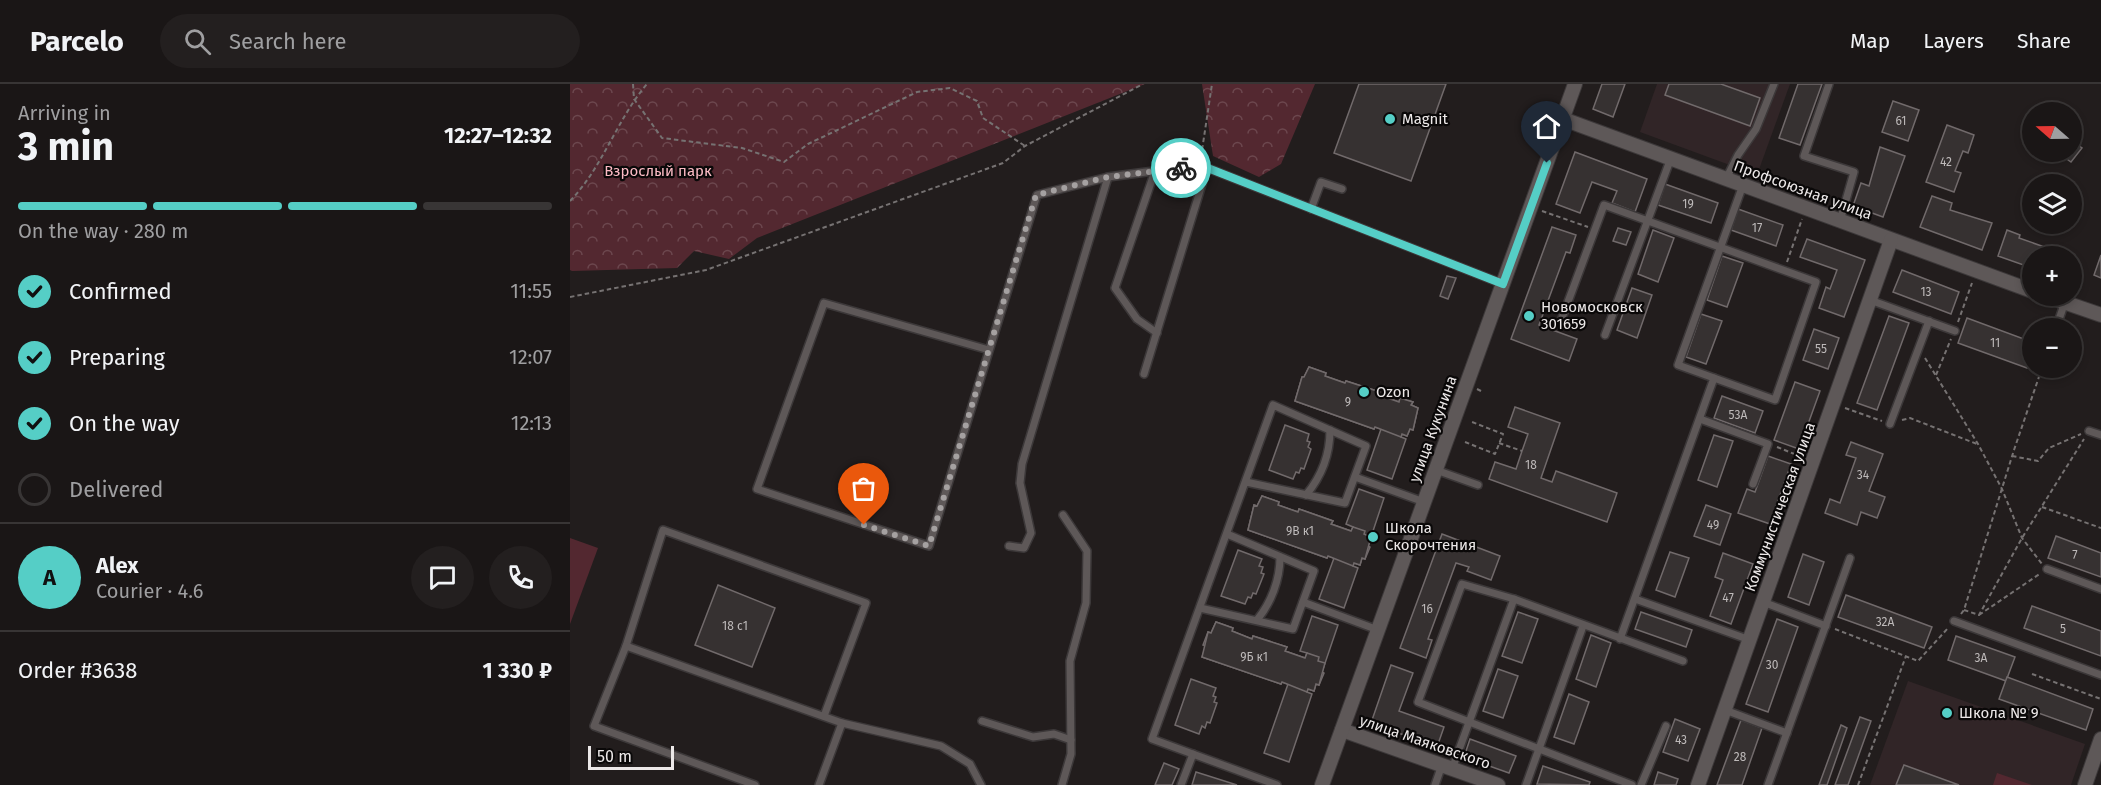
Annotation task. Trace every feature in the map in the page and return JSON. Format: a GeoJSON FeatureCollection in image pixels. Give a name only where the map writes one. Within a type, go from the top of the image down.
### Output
{"type":"FeatureCollection","features":[{"type":"Feature","properties":{"kind":"street","name":"улица Кукунина"},"geometry":{"type":"LineString","coordinates":[[1322,785],[1575,84]]}},
{"type":"Feature","properties":{"kind":"street","name":"Профсоюзная улица"},"geometry":{"type":"LineString","coordinates":[[1563,119],[2022,287]]}},
{"type":"Feature","properties":{"kind":"street","name":"Коммунистическая улица"},"geometry":{"type":"LineString","coordinates":[[1698,785],[1891,240]]}},
{"type":"Feature","properties":{"kind":"street"},"geometry":{"type":"LineString","coordinates":[[2076,306],[2101,315]]}},
{"type":"Feature","properties":{"kind":"street","name":"улица Маяковского"},"geometry":{"type":"LineString","coordinates":[[1342,730],[1498,785]]}},
{"type":"Feature","properties":{"kind":"street"},"geometry":{"type":"LineString","coordinates":[[2085,785],[2101,739]]}},
{"type":"Feature","properties":{"kind":"lane"},"geometry":{"type":"LineString","coordinates":[[1726,179],[1738,155],[1756,129],[1773,84]]}},
{"type":"Feature","properties":{"kind":"lane"},"geometry":{"type":"LineString","coordinates":[[1829,84],[1804,156],[1854,172],[1840,221]]}},
{"type":"Feature","properties":{"kind":"lane"},"geometry":{"type":"LineString","coordinates":[[1605,335],[1671,158]]}},
{"type":"Feature","properties":{"kind":"lane"},"geometry":{"type":"LineString","coordinates":[[1144,375],[1203,167]]}},
{"type":"Feature","properties":{"kind":"lane"},"geometry":{"type":"LineString","coordinates":[[989,350],[824,303],[757,489],[929,546],[989,350],[1036,195],[1108,177],[1203,167],[1503,284]]}},
{"type":"Feature","properties":{"kind":"lane"},"geometry":{"type":"LineString","coordinates":[[1155,171],[1114,288],[1137,319],[1157,333]]}},
{"type":"Feature","properties":{"kind":"lane"},"geometry":{"type":"LineString","coordinates":[[1009,546],[1024,548],[1031,532],[1020,483],[1022,464],[1108,177]]}},
{"type":"Feature","properties":{"kind":"lane"},"geometry":{"type":"LineString","coordinates":[[1311,209],[1322,182],[1342,189]]}},
{"type":"Feature","properties":{"kind":"lane"},"geometry":{"type":"LineString","coordinates":[[1562,318],[1604,205],[1720,247],[1784,270],[1816,282],[1775,400],[1678,365],[1720,247],[1743,185]]}},
{"type":"Feature","properties":{"kind":"lane"},"geometry":{"type":"LineString","coordinates":[[1870,300],[1955,331]]}},
{"type":"Feature","properties":{"kind":"lane"},"geometry":{"type":"LineString","coordinates":[[1890,424],[1929,321]]}},
{"type":"Feature","properties":{"kind":"lane"},"geometry":{"type":"LineString","coordinates":[[1620,639],[1714,378]]}},
{"type":"Feature","properties":{"kind":"lane"},"geometry":{"type":"LineString","coordinates":[[1246,482],[1345,503],[1366,446],[1274,405],[1152,739],[1277,785]]}},
{"type":"Feature","properties":{"kind":"lane"},"geometry":{"type":"LineString","coordinates":[[1700,419],[1768,444],[1753,484]]}},
{"type":"Feature","properties":{"kind":"lane"},"geometry":{"type":"LineString","coordinates":[[1306,495],[1316,482],[1330,446],[1330,430]]}},
{"type":"Feature","properties":{"kind":"lane"},"geometry":{"type":"LineString","coordinates":[[2089,431],[2101,435]]}},
{"type":"Feature","properties":{"kind":"lane"},"geometry":{"type":"LineString","coordinates":[[1436,470],[1478,485]]}},
{"type":"Feature","properties":{"kind":"lane"},"geometry":{"type":"LineString","coordinates":[[1355,477],[1424,502]]}},
{"type":"Feature","properties":{"kind":"lane"},"geometry":{"type":"LineString","coordinates":[[1062,785],[1071,754],[1070,661],[1086,603],[1087,551],[1064,514]]}},
{"type":"Feature","properties":{"kind":"lane"},"geometry":{"type":"LineString","coordinates":[[755,785],[594,726],[626,646],[663,530],[866,603],[824,716]]}},
{"type":"Feature","properties":{"kind":"lane"},"geometry":{"type":"LineString","coordinates":[[1200,608],[1293,629],[1303,602],[1314,571],[1227,534]]}},
{"type":"Feature","properties":{"kind":"lane"},"geometry":{"type":"LineString","coordinates":[[1257,620],[1267,608],[1280,572],[1280,557]]}},
{"type":"Feature","properties":{"kind":"lane"},"geometry":{"type":"LineString","coordinates":[[1768,785],[1850,558]]}},
{"type":"Feature","properties":{"kind":"lane"},"geometry":{"type":"LineString","coordinates":[[2047,569],[2101,589]]}},
{"type":"Feature","properties":{"kind":"lane"},"geometry":{"type":"LineString","coordinates":[[1632,785],[1418,702],[1462,584],[1514,599],[1683,662]]}},
{"type":"Feature","properties":{"kind":"lane"},"geometry":{"type":"LineString","coordinates":[[1435,785],[1447,767],[1469,722],[1514,599]]}},
{"type":"Feature","properties":{"kind":"lane"},"geometry":{"type":"LineString","coordinates":[[1635,599],[1750,640]]}},
{"type":"Feature","properties":{"kind":"lane"},"geometry":{"type":"LineString","coordinates":[[1303,602],[1378,630]]}},
{"type":"Feature","properties":{"kind":"lane"},"geometry":{"type":"LineString","coordinates":[[1763,602],[1826,626]]}},
{"type":"Feature","properties":{"kind":"lane"},"geometry":{"type":"LineString","coordinates":[[1954,621],[2101,675]]}},
{"type":"Feature","properties":{"kind":"lane"},"geometry":{"type":"LineString","coordinates":[[1526,785],[1583,626]]}},
{"type":"Feature","properties":{"kind":"lane"},"geometry":{"type":"LineString","coordinates":[[626,646],[843,723],[940,746],[970,764],[981,785]]}},
{"type":"Feature","properties":{"kind":"lane"},"geometry":{"type":"LineString","coordinates":[[1725,710],[1787,733]]}},
{"type":"Feature","properties":{"kind":"lane"},"geometry":{"type":"LineString","coordinates":[[982,721],[1033,736],[1054,734],[1071,740]]}},
{"type":"Feature","properties":{"kind":"lane"},"geometry":{"type":"LineString","coordinates":[[819,785],[843,723]]}},
{"type":"Feature","properties":{"kind":"lane"},"geometry":{"type":"LineString","coordinates":[[1641,785],[1666,726]]}},
{"type":"Feature","properties":{"kind":"lane"},"geometry":{"type":"LineString","coordinates":[[1181,785],[1193,754]]}},
{"type":"Feature","properties":{"kind":"path"},"geometry":{"type":"LineString","coordinates":[[633,84],[634,99],[662,138],[742,148],[784,162],[808,144],[917,92],[950,88],[977,101],[983,118],[1025,146]]}},
{"type":"Feature","properties":{"kind":"path"},"geometry":{"type":"LineString","coordinates":[[570,201],[607,150],[634,99],[647,84]]}},
{"type":"Feature","properties":{"kind":"path"},"geometry":{"type":"LineString","coordinates":[[570,297],[706,270],[1003,163],[1025,146],[1143,84]]}},
{"type":"Feature","properties":{"kind":"path"},"geometry":{"type":"LineString","coordinates":[[1203,167],[1212,84]]}},
{"type":"Feature","properties":{"kind":"path"},"geometry":{"type":"LineString","coordinates":[[1531,207],[1595,230]]}},
{"type":"Feature","properties":{"kind":"path"},"geometry":{"type":"LineString","coordinates":[[1784,270],[1806,208]]}},
{"type":"Feature","properties":{"kind":"path"},"geometry":{"type":"LineString","coordinates":[[1919,348],[1978,444],[2002,489],[2022,538],[2047,569],[1979,615]]}},
{"type":"Feature","properties":{"kind":"path"},"geometry":{"type":"LineString","coordinates":[[1826,626],[1918,661],[1964,610],[2039,378]]}},
{"type":"Feature","properties":{"kind":"path"},"geometry":{"type":"LineString","coordinates":[[1834,404],[1890,424],[1910,417],[1978,444]]}},
{"type":"Feature","properties":{"kind":"path"},"geometry":{"type":"LineString","coordinates":[[1465,442],[1496,454],[1503,434],[1472,422]]}},
{"type":"Feature","properties":{"kind":"path"},"geometry":{"type":"LineString","coordinates":[[2012,456],[2038,461],[2049,448],[2089,431]]}},
{"type":"Feature","properties":{"kind":"path"},"geometry":{"type":"LineString","coordinates":[[1979,615],[2022,538],[2089,431]]}},
{"type":"Feature","properties":{"kind":"path"},"geometry":{"type":"LineString","coordinates":[[1499,443],[1522,451]]}},
{"type":"Feature","properties":{"kind":"path"},"geometry":{"type":"LineString","coordinates":[[1768,444],[1814,461]]}},
{"type":"Feature","properties":{"kind":"path"},"geometry":{"type":"LineString","coordinates":[[2042,507],[2101,528]]}},
{"type":"Feature","properties":{"kind":"path"},"geometry":{"type":"LineString","coordinates":[[1964,610],[1979,615]]}},
{"type":"Feature","properties":{"kind":"path"},"geometry":{"type":"LineString","coordinates":[[1858,785],[1906,656]]}},
{"type":"Feature","properties":{"kind":"path"},"geometry":{"type":"LineString","coordinates":[[2032,674],[2101,699]]}},
{"type":"Feature","properties":{"kind":"shaded area"},"geometry":{"type":"Polygon","coordinates":[[[1657,84],[1790,84],[1757,175],[1640,132],[1657,84]]]}},
{"type":"Feature","properties":{"kind":"shaded area","name":"Школа № 9"},"geometry":{"type":"Polygon","coordinates":[[[1908,681],[2085,744],[2071,785],[1870,785],[1908,681]]]}},
{"type":"Feature","properties":{"kind":"green space","name":"Взрослый парк"},"geometry":{"type":"Polygon","coordinates":[[[570,84],[1145,84],[757,238],[729,259],[694,251],[677,268],[572,271],[570,270],[570,84]]]}},
{"type":"Feature","properties":{"kind":"green space"},"geometry":{"type":"Polygon","coordinates":[[[1202,84],[1315,84],[1281,164],[1259,177],[1213,156],[1202,84]]]}},
{"type":"Feature","properties":{"kind":"green space"},"geometry":{"type":"Polygon","coordinates":[[[570,538],[598,548],[570,624],[570,538]]]}},
{"type":"Feature","properties":{"kind":"green space"},"geometry":{"type":"Polygon","coordinates":[[[1997,773],[2032,785],[1993,785],[1997,773]]]}},
{"type":"Feature","properties":{"kind":"building","name":"Magnit"},"geometry":{"type":"Polygon","coordinates":[[[1359,84],[1446,84],[1411,181],[1334,153],[1359,84]]]}},
{"type":"Feature","properties":{"kind":"building"},"geometry":{"type":"Polygon","coordinates":[[[1602,84],[1625,84],[1613,117],[1593,109],[1602,84]]]}},
{"type":"Feature","properties":{"kind":"building"},"geometry":{"type":"Polygon","coordinates":[[[1669,84],[1721,84],[1760,98],[1750,126],[1665,95],[1669,84]]]}},
{"type":"Feature","properties":{"kind":"building"},"geometry":{"type":"Polygon","coordinates":[[[1798,84],[1822,84],[1800,145],[1779,138],[1798,84]]]}},
{"type":"Feature","properties":{"kind":"building"},"geometry":{"type":"Polygon","coordinates":[[[1893,101],[1919,110],[1908,141],[1882,132],[1893,101]]]}},
{"type":"Feature","properties":{"kind":"building"},"geometry":{"type":"Polygon","coordinates":[[[1947,125],[1974,135],[1968,153],[1963,151],[1955,171],[1961,173],[1954,192],[1926,182],[1947,125]]]}},
{"type":"Feature","properties":{"kind":"building"},"geometry":{"type":"Polygon","coordinates":[[[1880,147],[1905,156],[1883,217],[1853,206],[1861,183],[1869,186],[1880,147]]]}},
{"type":"Feature","properties":{"kind":"building"},"geometry":{"type":"Polygon","coordinates":[[[1575,152],[1647,179],[1635,212],[1612,203],[1617,191],[1592,182],[1580,213],[1556,204],[1575,152]]]}},
{"type":"Feature","properties":{"kind":"building"},"geometry":{"type":"Polygon","coordinates":[[[1665,184],[1718,203],[1711,223],[1658,205],[1665,184]]]}},
{"type":"Feature","properties":{"kind":"building"},"geometry":{"type":"Polygon","coordinates":[[[1932,196],[1952,203],[1950,210],[1992,223],[1982,250],[1920,227],[1932,196]]]}},
{"type":"Feature","properties":{"kind":"building"},"geometry":{"type":"Polygon","coordinates":[[[1738,209],[1783,225],[1776,246],[1731,230],[1738,209]]]}},
{"type":"Feature","properties":{"kind":"building"},"geometry":{"type":"Polygon","coordinates":[[[1552,227],[1576,235],[1570,253],[1566,252],[1539,325],[1577,339],[1569,361],[1511,339],[1552,227]]]}},
{"type":"Feature","properties":{"kind":"building"},"geometry":{"type":"Polygon","coordinates":[[[1618,228],[1631,232],[1626,245],[1613,241],[1618,228]]]}},
{"type":"Feature","properties":{"kind":"building"},"geometry":{"type":"Polygon","coordinates":[[[1653,230],[1674,238],[1658,282],[1638,274],[1653,230]]]}},
{"type":"Feature","properties":{"kind":"building"},"geometry":{"type":"Polygon","coordinates":[[[2007,230],[2020,235],[2019,238],[2042,246],[2022,246],[2022,264],[1998,256],[2007,230]]]}},
{"type":"Feature","properties":{"kind":"building"},"geometry":{"type":"Polygon","coordinates":[[[1807,239],[1865,260],[1844,317],[1819,308],[1826,287],[1830,289],[1837,270],[1800,257],[1807,239]]]}},
{"type":"Feature","properties":{"kind":"building"},"geometry":{"type":"Polygon","coordinates":[[[2101,255],[2101,278],[2094,275],[2101,255]]]}},
{"type":"Feature","properties":{"kind":"building"},"geometry":{"type":"Polygon","coordinates":[[[1722,256],[1743,263],[1727,307],[1707,300],[1722,256]]]}},
{"type":"Feature","properties":{"kind":"building"},"geometry":{"type":"Polygon","coordinates":[[[1902,270],[1959,292],[1951,314],[1893,292],[1902,270]]]}},
{"type":"Feature","properties":{"kind":"building"},"geometry":{"type":"Polygon","coordinates":[[[1447,276],[1456,278],[1448,299],[1440,296],[1447,276]]]}},
{"type":"Feature","properties":{"kind":"building"},"geometry":{"type":"Polygon","coordinates":[[[1632,288],[1652,295],[1637,338],[1617,330],[1632,288]]]}},
{"type":"Feature","properties":{"kind":"building"},"geometry":{"type":"Polygon","coordinates":[[[1701,314],[1722,321],[1706,364],[1686,357],[1701,314]]]}},
{"type":"Feature","properties":{"kind":"building"},"geometry":{"type":"Polygon","coordinates":[[[1889,316],[1909,323],[1877,410],[1857,403],[1889,316]]]}},
{"type":"Feature","properties":{"kind":"building"},"geometry":{"type":"Polygon","coordinates":[[[1967,318],[2022,338],[2022,366],[1958,343],[1967,318]]]}},
{"type":"Feature","properties":{"kind":"building"},"geometry":{"type":"Polygon","coordinates":[[[1814,329],[1839,338],[1828,369],[1803,360],[1814,329]]]}},
{"type":"Feature","properties":{"kind":"building"},"geometry":{"type":"Polygon","coordinates":[[[1309,367],[1326,373],[1325,376],[1380,392],[1379,395],[1399,402],[1400,398],[1413,402],[1411,405],[1418,408],[1413,430],[1410,429],[1407,436],[1402,434],[1401,437],[1406,439],[1392,479],[1367,470],[1381,429],[1375,427],[1374,429],[1295,401],[1302,377],[1309,367]]]}},
{"type":"Feature","properties":{"kind":"building"},"geometry":{"type":"Polygon","coordinates":[[[1309,367],[1326,373],[1325,376],[1380,392],[1379,395],[1399,402],[1400,398],[1413,402],[1411,405],[1418,408],[1413,430],[1410,429],[1407,436],[1402,434],[1401,437],[1295,401],[1302,377],[1309,367]]]}},
{"type":"Feature","properties":{"kind":"building"},"geometry":{"type":"Polygon","coordinates":[[[1795,382],[1820,391],[1799,449],[1774,440],[1795,382]]]}},
{"type":"Feature","properties":{"kind":"building"},"geometry":{"type":"Polygon","coordinates":[[[1722,396],[1763,411],[1755,433],[1714,418],[1722,396]]]}},
{"type":"Feature","properties":{"kind":"building"},"geometry":{"type":"Polygon","coordinates":[[[1515,407],[1560,423],[1541,478],[1552,482],[1556,471],[1617,493],[1607,522],[1489,479],[1495,462],[1516,469],[1528,434],[1508,427],[1515,407]]]}},
{"type":"Feature","properties":{"kind":"building"},"geometry":{"type":"Polygon","coordinates":[[[1285,425],[1309,434],[1307,441],[1310,442],[1308,447],[1311,449],[1304,469],[1301,468],[1299,473],[1296,472],[1293,479],[1269,470],[1285,425]]]}},
{"type":"Feature","properties":{"kind":"building"},"geometry":{"type":"Polygon","coordinates":[[[1714,435],[1733,441],[1717,487],[1698,480],[1714,435]]]}},
{"type":"Feature","properties":{"kind":"building"},"geometry":{"type":"Polygon","coordinates":[[[1851,442],[1883,454],[1869,491],[1885,497],[1877,518],[1861,512],[1857,525],[1825,513],[1830,499],[1840,503],[1856,458],[1846,455],[1851,442]]]}},
{"type":"Feature","properties":{"kind":"building"},"geometry":{"type":"Polygon","coordinates":[[[1768,456],[1791,464],[1770,524],[1738,513],[1747,489],[1755,492],[1768,456]]]}},
{"type":"Feature","properties":{"kind":"building"},"geometry":{"type":"Polygon","coordinates":[[[1359,489],[1384,498],[1365,559],[1362,558],[1360,565],[1354,563],[1353,566],[1358,568],[1344,608],[1319,599],[1334,558],[1328,556],[1327,558],[1248,530],[1254,505],[1257,506],[1262,496],[1279,502],[1278,505],[1298,512],[1299,509],[1333,521],[1331,524],[1351,531],[1353,527],[1346,524],[1359,489]]]}},
{"type":"Feature","properties":{"kind":"building"},"geometry":{"type":"Polygon","coordinates":[[[1262,496],[1279,502],[1278,505],[1298,512],[1299,509],[1333,521],[1331,524],[1351,531],[1353,527],[1365,531],[1364,534],[1371,537],[1365,559],[1362,558],[1360,565],[1354,563],[1353,566],[1248,530],[1254,505],[1257,506],[1262,496]]]}},
{"type":"Feature","properties":{"kind":"building"},"geometry":{"type":"Polygon","coordinates":[[[1706,505],[1731,514],[1720,545],[1694,536],[1706,505]]]}},
{"type":"Feature","properties":{"kind":"building"},"geometry":{"type":"Polygon","coordinates":[[[1442,534],[1500,556],[1491,580],[1467,571],[1469,567],[1456,563],[1428,639],[1432,640],[1426,658],[1400,648],[1442,534]]]}},
{"type":"Feature","properties":{"kind":"building"},"geometry":{"type":"Polygon","coordinates":[[[2056,536],[2101,553],[2101,577],[2048,558],[2056,536]]]}},
{"type":"Feature","properties":{"kind":"building"},"geometry":{"type":"Polygon","coordinates":[[[1238,550],[1262,559],[1259,566],[1263,567],[1261,573],[1264,574],[1256,594],[1253,593],[1251,598],[1248,597],[1245,604],[1221,596],[1238,550]]]}},
{"type":"Feature","properties":{"kind":"building"},"geometry":{"type":"Polygon","coordinates":[[[1670,552],[1689,558],[1675,597],[1656,590],[1670,552]]]}},
{"type":"Feature","properties":{"kind":"building"},"geometry":{"type":"Polygon","coordinates":[[[1723,553],[1753,564],[1731,624],[1710,616],[1723,580],[1715,577],[1723,553]]]}},
{"type":"Feature","properties":{"kind":"building"},"geometry":{"type":"Polygon","coordinates":[[[1803,554],[1824,562],[1809,605],[1788,597],[1803,554]]]}},
{"type":"Feature","properties":{"kind":"building"},"geometry":{"type":"Polygon","coordinates":[[[718,585],[775,608],[752,667],[695,645],[718,585]]]}},
{"type":"Feature","properties":{"kind":"building"},"geometry":{"type":"Polygon","coordinates":[[[1846,595],[1932,627],[1924,648],[1838,617],[1846,595]]]}},
{"type":"Feature","properties":{"kind":"building"},"geometry":{"type":"Polygon","coordinates":[[[2032,606],[2101,631],[2101,656],[2024,628],[2032,606]]]}},
{"type":"Feature","properties":{"kind":"building"},"geometry":{"type":"Polygon","coordinates":[[[1518,612],[1538,619],[1522,663],[1502,656],[1518,612]]]}},
{"type":"Feature","properties":{"kind":"building"},"geometry":{"type":"Polygon","coordinates":[[[1641,612],[1692,630],[1686,647],[1635,629],[1641,612]]]}},
{"type":"Feature","properties":{"kind":"building"},"geometry":{"type":"Polygon","coordinates":[[[1312,616],[1338,625],[1319,685],[1316,684],[1314,691],[1308,689],[1307,692],[1312,694],[1289,762],[1264,753],[1288,684],[1282,682],[1281,684],[1202,657],[1206,646],[1203,645],[1208,632],[1211,633],[1216,622],[1233,628],[1232,631],[1252,639],[1253,636],[1287,647],[1285,651],[1305,658],[1307,653],[1300,651],[1312,616]]]}},
{"type":"Feature","properties":{"kind":"building"},"geometry":{"type":"Polygon","coordinates":[[[1777,619],[1798,627],[1768,712],[1746,704],[1777,619]]]}},
{"type":"Feature","properties":{"kind":"building"},"geometry":{"type":"Polygon","coordinates":[[[1216,622],[1233,628],[1232,631],[1252,639],[1253,636],[1287,647],[1285,651],[1305,658],[1307,653],[1319,657],[1318,661],[1325,663],[1319,685],[1316,684],[1314,691],[1308,689],[1307,692],[1202,657],[1208,632],[1211,633],[1216,622]]]}},
{"type":"Feature","properties":{"kind":"building"},"geometry":{"type":"Polygon","coordinates":[[[1591,635],[1611,643],[1596,687],[1576,679],[1591,635]]]}},
{"type":"Feature","properties":{"kind":"building"},"geometry":{"type":"Polygon","coordinates":[[[1956,636],[2015,657],[2006,681],[1948,660],[1956,636]]]}},
{"type":"Feature","properties":{"kind":"building"},"geometry":{"type":"Polygon","coordinates":[[[1391,665],[1413,673],[1399,711],[1444,727],[1437,747],[1371,723],[1391,665]]]}},
{"type":"Feature","properties":{"kind":"building"},"geometry":{"type":"Polygon","coordinates":[[[1498,669],[1518,676],[1503,718],[1483,711],[1498,669]]]}},
{"type":"Feature","properties":{"kind":"building"},"geometry":{"type":"Polygon","coordinates":[[[2007,677],[2093,709],[2086,730],[1999,699],[2007,677]]]}},
{"type":"Feature","properties":{"kind":"building"},"geometry":{"type":"Polygon","coordinates":[[[1191,679],[1216,688],[1213,696],[1216,697],[1214,702],[1217,703],[1210,723],[1207,722],[1205,728],[1202,726],[1199,734],[1175,725],[1191,679]]]}},
{"type":"Feature","properties":{"kind":"building"},"geometry":{"type":"Polygon","coordinates":[[[1569,694],[1589,702],[1574,744],[1554,737],[1569,694]]]}},
{"type":"Feature","properties":{"kind":"building"},"geometry":{"type":"Polygon","coordinates":[[[1860,717],[1871,721],[1848,785],[1835,785],[1860,717]]]}},
{"type":"Feature","properties":{"kind":"building"},"geometry":{"type":"Polygon","coordinates":[[[1675,719],[1700,729],[1688,761],[1663,752],[1675,719]]]}},
{"type":"Feature","properties":{"kind":"building"},"geometry":{"type":"Polygon","coordinates":[[[1741,720],[1762,728],[1742,785],[1717,785],[1741,720]]]}},
{"type":"Feature","properties":{"kind":"building"},"geometry":{"type":"Polygon","coordinates":[[[1841,725],[1847,728],[1827,785],[1819,785],[1841,725]]]}},
{"type":"Feature","properties":{"kind":"building"},"geometry":{"type":"Polygon","coordinates":[[[1470,739],[1516,756],[1509,773],[1464,757],[1470,739]]]}},
{"type":"Feature","properties":{"kind":"building"},"geometry":{"type":"Polygon","coordinates":[[[1164,763],[1179,769],[1172,785],[1155,785],[1164,763]]]}},
{"type":"Feature","properties":{"kind":"building"},"geometry":{"type":"Polygon","coordinates":[[[1904,765],[1959,785],[1896,785],[1904,765]]]}},
{"type":"Feature","properties":{"kind":"building"},"geometry":{"type":"Polygon","coordinates":[[[1543,766],[1590,782],[1589,785],[1537,784],[1543,766]]]}},
{"type":"Feature","properties":{"kind":"building"},"geometry":{"type":"Polygon","coordinates":[[[1196,772],[1237,785],[1192,785],[1196,772]]]}},
{"type":"Feature","properties":{"kind":"building"},"geometry":{"type":"Polygon","coordinates":[[[1658,772],[1678,779],[1676,785],[1654,785],[1658,772]]]}},
{"type":"Feature","properties":{"kind":"way so far"},"geometry":{"type":"LineString","coordinates":[[864,525],[929,546],[1036,195],[1108,177],[1181,168]]}},
{"type":"Feature","properties":{"kind":"place","name":"Magnit"},"geometry":{"type":"Point","coordinates":[1390,119]}},
{"type":"Feature","properties":{"kind":"place","name":"Новомосковск 301659"},"geometry":{"type":"Point","coordinates":[1529,316]}},
{"type":"Feature","properties":{"kind":"place","name":"Ozon"},"geometry":{"type":"Point","coordinates":[1364,392]}},
{"type":"Feature","properties":{"kind":"place","name":"Школа Скорочтения"},"geometry":{"type":"Point","coordinates":[1373,537]}},
{"type":"Feature","properties":{"kind":"place","name":"Школа № 9"},"geometry":{"type":"Point","coordinates":[1947,713]}},
{"type":"Feature","properties":{"kind":"route"},"geometry":{"type":"LineString","coordinates":[[1181,168],[1200,165],[1503,284],[1547,163]]}}]}
